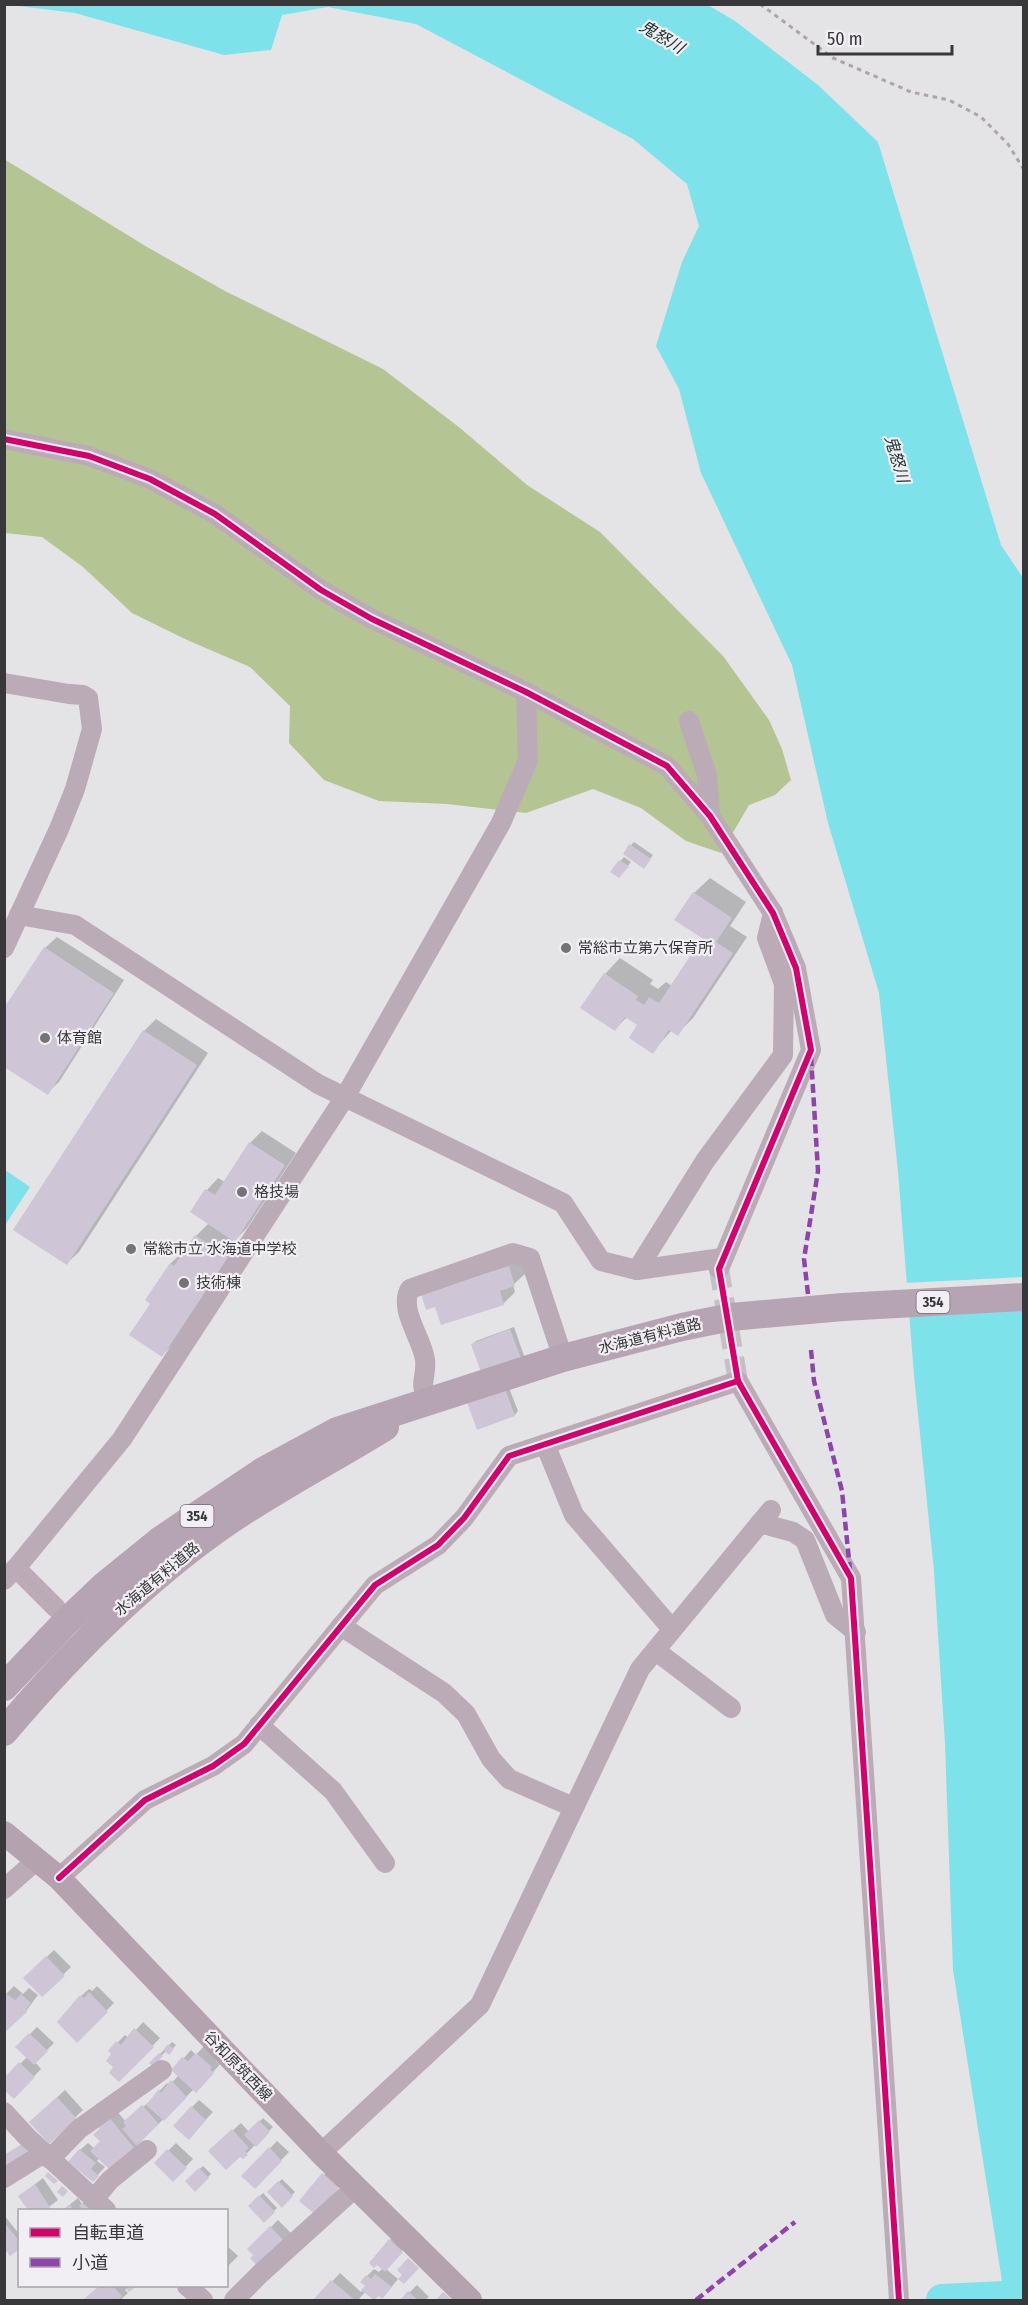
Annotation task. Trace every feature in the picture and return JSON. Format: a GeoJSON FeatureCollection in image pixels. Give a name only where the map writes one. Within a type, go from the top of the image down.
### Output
{"type":"FeatureCollection","features":[{"type":"Feature","properties":{"kind":"highway","name":"水海道有料道路"},"geometry":{"type":"LineString","coordinates":[[4,1687],[104,1586],[162,1539],[263,1471],[337,1431],[563,1358],[682,1327],[731,1317],[843,1307],[1023,1297]]}},
{"type":"Feature","properties":{"kind":"highway","name":"水海道有料道路"},"geometry":{"type":"LineString","coordinates":[[4,1732],[84,1642],[175,1561],[229,1521],[428,1401]]}},
{"type":"Feature","properties":{"kind":"main road","name":"谷和原筑西線"},"geometry":{"type":"LineString","coordinates":[[4,1833],[59,1878],[321,2154],[470,2301]]}},
{"type":"Feature","properties":{"kind":"street"},"geometry":{"type":"LineString","coordinates":[[4,439],[89,456],[150,479],[215,514],[321,590],[372,619],[526,692],[667,766],[710,816],[773,913],[796,968],[811,1050],[721,1264],[637,1270],[602,1261],[564,1203],[318,1084],[75,925],[19,915]]}},
{"type":"Feature","properties":{"kind":"street"},"geometry":{"type":"LineString","coordinates":[[4,683],[83,695],[88,698],[92,713],[92,729],[75,789],[4,948]]}},
{"type":"Feature","properties":{"kind":"street"},"geometry":{"type":"LineString","coordinates":[[56,1608],[10,1574],[122,1439],[345,1097],[501,823],[528,760],[526,692]]}},
{"type":"Feature","properties":{"kind":"street"},"geometry":{"type":"LineString","coordinates":[[689,721],[707,775],[710,816]]}},
{"type":"Feature","properties":{"kind":"street"},"geometry":{"type":"LineString","coordinates":[[637,1270],[705,1161],[783,1055],[784,984],[767,939],[773,913]]}},
{"type":"Feature","properties":{"kind":"street"},"geometry":{"type":"LineString","coordinates":[[428,1401],[422,1388],[425,1360],[407,1305],[407,1294],[410,1289],[513,1253],[530,1258],[563,1358]]}},
{"type":"Feature","properties":{"kind":"street"},"geometry":{"type":"LineString","coordinates":[[59,1878],[145,1800],[213,1766],[244,1744],[375,1585],[438,1545],[464,1518],[509,1456],[738,1381],[851,1578],[899,2301]]}},
{"type":"Feature","properties":{"kind":"street"},"geometry":{"type":"LineString","coordinates":[[545,1444],[574,1515],[672,1629]]}},
{"type":"Feature","properties":{"kind":"street"},"geometry":{"type":"LineString","coordinates":[[321,2154],[480,2005],[640,1669],[765,1516],[805,1539],[835,1615],[856,1632]]}},
{"type":"Feature","properties":{"kind":"street"},"geometry":{"type":"LineString","coordinates":[[341,1626],[444,1693],[466,1714],[491,1759],[509,1779],[573,1807]]}},
{"type":"Feature","properties":{"kind":"street"},"geometry":{"type":"LineString","coordinates":[[656,1651],[731,1708]]}},
{"type":"Feature","properties":{"kind":"street"},"geometry":{"type":"LineString","coordinates":[[260,1725],[333,1791],[385,1863]]}},
{"type":"Feature","properties":{"kind":"street"},"geometry":{"type":"LineString","coordinates":[[4,1889],[38,1859]]}},
{"type":"Feature","properties":{"kind":"street"},"geometry":{"type":"LineString","coordinates":[[4,2178],[47,2156],[79,2129],[162,2070]]}},
{"type":"Feature","properties":{"kind":"street"},"geometry":{"type":"LineString","coordinates":[[4,2112],[100,2205],[110,2180],[147,2150]]}},
{"type":"Feature","properties":{"kind":"street"},"geometry":{"type":"LineString","coordinates":[[234,2301],[261,2273],[357,2187]]}},
{"type":"Feature","properties":{"kind":"street"},"geometry":{"type":"LineString","coordinates":[[188,2287],[203,2301]]}},
{"type":"Feature","properties":{"kind":"path"},"geometry":{"type":"LineString","coordinates":[[760,4],[833,58],[911,92],[949,100],[981,117],[1008,144],[1023,170]]}},
{"type":"Feature","properties":{"kind":"green space"},"geometry":{"type":"Polygon","coordinates":[[[4,159],[147,247],[225,291],[383,369],[460,428],[527,485],[600,532],[723,656],[769,720],[782,749],[791,780],[775,795],[749,805],[721,853],[686,841],[641,808],[593,789],[526,813],[447,804],[379,801],[324,780],[289,743],[290,706],[250,667],[132,613],[83,567],[42,537],[5,533],[4,159]]]}},
{"type":"Feature","properties":{"kind":"water","name":"鬼怒川"},"geometry":{"type":"Polygon","coordinates":[[[11,5],[708,5],[735,21],[818,85],[878,142],[1001,545],[1023,578],[1023,2300],[1005,2300],[953,1970],[945,1744],[934,1571],[914,1375],[898,1171],[879,993],[828,823],[792,665],[701,473],[679,389],[656,346],[682,262],[699,226],[687,184],[633,139],[416,24],[328,7],[282,15],[271,50],[224,55],[75,13],[11,5]]]}},
{"type":"Feature","properties":{"kind":"water"},"geometry":{"type":"Polygon","coordinates":[[[5,1170],[30,1187],[5,1225],[5,1170]]]}},
{"type":"Feature","properties":{"kind":"pier"},"geometry":{"type":"Polygon","coordinates":[[[1023,1277],[1023,1307],[906,1314],[904,1283],[1023,1277]]]}},
{"type":"Feature","properties":{"kind":"building"},"geometry":{"type":"Polygon","coordinates":[[[629,844],[651,859],[644,869],[623,854],[629,844]]]}},
{"type":"Feature","properties":{"kind":"building"},"geometry":{"type":"Polygon","coordinates":[[[619,860],[629,866],[619,878],[610,872],[619,860]]]}},
{"type":"Feature","properties":{"kind":"building"},"geometry":{"type":"Polygon","coordinates":[[[693,892],[732,918],[716,942],[733,953],[678,1036],[669,1030],[653,1054],[629,1038],[637,1025],[625,1017],[615,1031],[580,1008],[604,973],[638,996],[636,1000],[644,1005],[649,997],[659,1003],[702,938],[674,920],[693,892]]]}},
{"type":"Feature","properties":{"kind":"building","name":"体育館"},"geometry":{"type":"Polygon","coordinates":[[[44,947],[114,993],[48,1095],[4,1067],[4,1008],[44,947]]]}},
{"type":"Feature","properties":{"kind":"building"},"geometry":{"type":"Polygon","coordinates":[[[143,1030],[197,1065],[67,1265],[13,1230],[143,1030]]]}},
{"type":"Feature","properties":{"kind":"building","name":"格技場"},"geometry":{"type":"Polygon","coordinates":[[[249,1142],[285,1165],[235,1242],[190,1212],[205,1189],[215,1195],[249,1142]]]}},
{"type":"Feature","properties":{"kind":"building","name":"技術棟"},"geometry":{"type":"Polygon","coordinates":[[[195,1235],[228,1257],[162,1357],[129,1335],[150,1304],[145,1300],[170,1263],[174,1266],[195,1235]]]}},
{"type":"Feature","properties":{"kind":"building"},"geometry":{"type":"Polygon","coordinates":[[[509,1266],[515,1286],[500,1291],[504,1305],[441,1325],[435,1307],[426,1310],[421,1294],[509,1266]]]}},
{"type":"Feature","properties":{"kind":"building"},"geometry":{"type":"Polygon","coordinates":[[[510,1329],[527,1374],[503,1383],[515,1416],[477,1430],[461,1386],[483,1378],[471,1344],[510,1329]]]}},
{"type":"Feature","properties":{"kind":"building"},"geometry":{"type":"Polygon","coordinates":[[[46,1956],[65,1976],[42,1997],[23,1978],[46,1956]]]}},
{"type":"Feature","properties":{"kind":"building"},"geometry":{"type":"Polygon","coordinates":[[[4,1992],[15,2000],[21,1994],[31,2003],[26,2009],[27,2012],[4,2033],[4,1992]]]}},
{"type":"Feature","properties":{"kind":"building"},"geometry":{"type":"Polygon","coordinates":[[[89,1992],[108,2012],[77,2043],[57,2022],[80,1995],[84,1998],[89,1992]]]}},
{"type":"Feature","properties":{"kind":"building"},"geometry":{"type":"Polygon","coordinates":[[[134,2028],[154,2047],[119,2082],[109,2073],[113,2067],[106,2061],[111,2054],[108,2051],[116,2041],[121,2045],[134,2028]]]}},
{"type":"Feature","properties":{"kind":"building"},"geometry":{"type":"Polygon","coordinates":[[[29,2033],[48,2051],[34,2065],[15,2047],[29,2033]]]}},
{"type":"Feature","properties":{"kind":"building"},"geometry":{"type":"Polygon","coordinates":[[[168,2044],[174,2049],[169,2055],[163,2050],[168,2044]]]}},
{"type":"Feature","properties":{"kind":"building"},"geometry":{"type":"Polygon","coordinates":[[[159,2053],[163,2056],[153,2067],[149,2063],[159,2053]]]}},
{"type":"Feature","properties":{"kind":"building"},"geometry":{"type":"Polygon","coordinates":[[[196,2053],[212,2067],[210,2069],[214,2073],[196,2093],[171,2070],[182,2057],[188,2061],[196,2053]]]}},
{"type":"Feature","properties":{"kind":"building"},"geometry":{"type":"Polygon","coordinates":[[[19,2062],[35,2077],[14,2099],[4,2090],[4,2078],[19,2062]]]}},
{"type":"Feature","properties":{"kind":"building"},"geometry":{"type":"Polygon","coordinates":[[[171,2080],[187,2097],[164,2121],[146,2105],[159,2089],[161,2093],[171,2080]]]}},
{"type":"Feature","properties":{"kind":"building"},"geometry":{"type":"Polygon","coordinates":[[[57,2097],[77,2119],[49,2144],[29,2122],[57,2097]]]}},
{"type":"Feature","properties":{"kind":"building"},"geometry":{"type":"Polygon","coordinates":[[[142,2105],[159,2124],[136,2145],[122,2129],[126,2126],[123,2122],[142,2105]]]}},
{"type":"Feature","properties":{"kind":"building"},"geometry":{"type":"Polygon","coordinates":[[[191,2106],[206,2120],[189,2140],[173,2126],[191,2106]]]}},
{"type":"Feature","properties":{"kind":"building"},"geometry":{"type":"Polygon","coordinates":[[[108,2116],[135,2149],[111,2171],[90,2151],[100,2141],[93,2135],[100,2128],[96,2126],[108,2116]]]}},
{"type":"Feature","properties":{"kind":"building"},"geometry":{"type":"Polygon","coordinates":[[[259,2120],[270,2132],[256,2147],[244,2135],[259,2120]]]}},
{"type":"Feature","properties":{"kind":"building"},"geometry":{"type":"Polygon","coordinates":[[[232,2129],[249,2148],[245,2151],[248,2155],[243,2159],[240,2157],[226,2170],[208,2151],[232,2129]]]}},
{"type":"Feature","properties":{"kind":"building"},"geometry":{"type":"Polygon","coordinates":[[[22,2144],[30,2156],[4,2174],[4,2155],[22,2144]]]}},
{"type":"Feature","properties":{"kind":"building"},"geometry":{"type":"Polygon","coordinates":[[[269,2147],[282,2161],[255,2189],[241,2176],[269,2147]]]}},
{"type":"Feature","properties":{"kind":"building"},"geometry":{"type":"Polygon","coordinates":[[[79,2149],[96,2163],[91,2169],[99,2176],[93,2182],[68,2162],[79,2149]]]}},
{"type":"Feature","properties":{"kind":"building"},"geometry":{"type":"Polygon","coordinates":[[[167,2149],[187,2168],[173,2182],[154,2163],[167,2149]]]}},
{"type":"Feature","properties":{"kind":"building"},"geometry":{"type":"Polygon","coordinates":[[[199,2168],[209,2178],[195,2192],[185,2181],[199,2168]]]}},
{"type":"Feature","properties":{"kind":"building"},"geometry":{"type":"Polygon","coordinates":[[[48,2172],[58,2181],[54,2184],[45,2176],[48,2172]]]}},
{"type":"Feature","properties":{"kind":"building"},"geometry":{"type":"Polygon","coordinates":[[[322,2173],[339,2188],[316,2215],[299,2201],[322,2173]]]}},
{"type":"Feature","properties":{"kind":"building"},"geometry":{"type":"Polygon","coordinates":[[[278,2181],[293,2196],[282,2208],[267,2192],[278,2181]]]}},
{"type":"Feature","properties":{"kind":"building"},"geometry":{"type":"Polygon","coordinates":[[[35,2184],[51,2209],[27,2209],[18,2196],[35,2184]]]}},
{"type":"Feature","properties":{"kind":"building"},"geometry":{"type":"Polygon","coordinates":[[[62,2186],[68,2191],[63,2197],[57,2192],[62,2186]]]}},
{"type":"Feature","properties":{"kind":"building"},"geometry":{"type":"Polygon","coordinates":[[[259,2195],[275,2212],[264,2223],[248,2206],[259,2195]]]}},
{"type":"Feature","properties":{"kind":"building"},"geometry":{"type":"Polygon","coordinates":[[[82,2203],[90,2209],[84,2209],[79,2206],[82,2203]]]}},
{"type":"Feature","properties":{"kind":"building"},"geometry":{"type":"Polygon","coordinates":[[[4,2222],[18,2240],[18,2250],[10,2256],[4,2248],[4,2222]]]}},
{"type":"Feature","properties":{"kind":"building"},"geometry":{"type":"Polygon","coordinates":[[[270,2226],[284,2241],[258,2267],[250,2258],[253,2255],[247,2249],[270,2226]]]}},
{"type":"Feature","properties":{"kind":"building"},"geometry":{"type":"Polygon","coordinates":[[[389,2239],[403,2252],[385,2272],[377,2265],[374,2268],[369,2263],[389,2239]]]}},
{"type":"Feature","properties":{"kind":"building"},"geometry":{"type":"Polygon","coordinates":[[[408,2258],[419,2268],[404,2284],[398,2279],[402,2275],[397,2270],[408,2258]]]}},
{"type":"Feature","properties":{"kind":"building"},"geometry":{"type":"Polygon","coordinates":[[[375,2274],[392,2287],[382,2299],[379,2296],[374,2300],[361,2290],[365,2286],[360,2282],[366,2275],[371,2279],[375,2274]]]}},
{"type":"Feature","properties":{"kind":"building"},"geometry":{"type":"Polygon","coordinates":[[[331,2280],[355,2300],[313,2300],[331,2280]]]}},
{"type":"Feature","properties":{"kind":"building"},"geometry":{"type":"Polygon","coordinates":[[[98,2287],[114,2287],[122,2296],[119,2299],[121,2300],[83,2300],[98,2287]]]}},
{"type":"Feature","properties":{"kind":"building"},"geometry":{"type":"Polygon","coordinates":[[[125,2287],[136,2287],[129,2292],[125,2287]]]}},
{"type":"Feature","properties":{"kind":"building"},"geometry":{"type":"Polygon","coordinates":[[[408,2291],[418,2300],[400,2300],[408,2291]]]}},
{"type":"Feature","properties":{"kind":"building"},"geometry":{"type":"Polygon","coordinates":[[[443,2292],[452,2300],[436,2300],[443,2292]]]}},
{"type":"Feature","properties":{"kind":"waterway"},"geometry":{"type":"LineString","coordinates":[[942,2300],[1024,2296]]}},
{"type":"Feature","properties":{"kind":"tunnel"},"geometry":{"type":"LineString","coordinates":[[719,1269],[738,1381]]}},
{"type":"Feature","properties":{"kind":"marked path"},"geometry":{"type":"LineString","coordinates":[[808,1294],[804,1259],[818,1171],[811,1056]]}},
{"type":"Feature","properties":{"kind":"marked path"},"geometry":{"type":"LineString","coordinates":[[811,1350],[814,1381],[842,1491],[850,1570]]}},
{"type":"Feature","properties":{"kind":"marked path"},"geometry":{"type":"LineString","coordinates":[[696,2300],[795,2222]]}},
{"type":"Feature","properties":{"kind":"cycle path"},"geometry":{"type":"LineString","coordinates":[[4,439],[89,456],[150,479],[215,514],[321,590],[372,619],[526,692],[667,766],[710,816],[773,913],[796,968],[811,1050],[719,1269],[738,1381],[851,1578],[899,2300]]}},
{"type":"Feature","properties":{"kind":"cycle path"},"geometry":{"type":"LineString","coordinates":[[59,1878],[145,1800],[213,1766],[244,1744],[375,1585],[438,1545],[464,1518],[509,1456],[738,1381]]}},
{"type":"Feature","properties":{"kind":"place","name":"常総市立第六保育所"},"geometry":{"type":"Point","coordinates":[566,948]}},
{"type":"Feature","properties":{"kind":"place","name":"体育館"},"geometry":{"type":"Point","coordinates":[45,1038]}},
{"type":"Feature","properties":{"kind":"place","name":"格技場"},"geometry":{"type":"Point","coordinates":[242,1192]}},
{"type":"Feature","properties":{"kind":"place","name":"常総市立 水海道中学校"},"geometry":{"type":"Point","coordinates":[131,1249]}},
{"type":"Feature","properties":{"kind":"place","name":"技術棟"},"geometry":{"type":"Point","coordinates":[184,1283]}}]}
